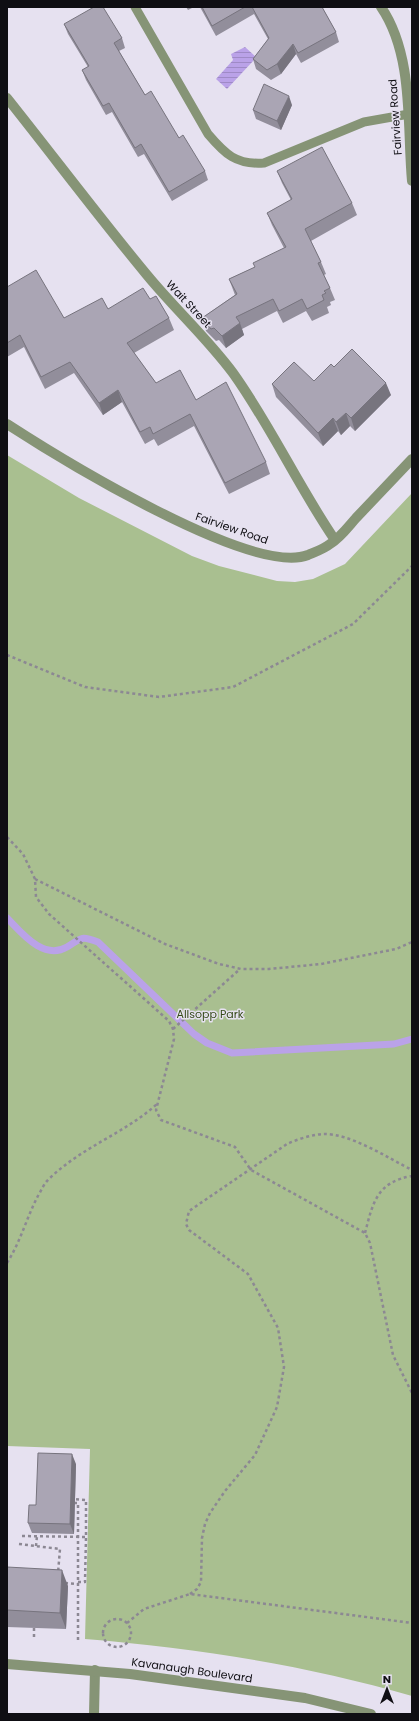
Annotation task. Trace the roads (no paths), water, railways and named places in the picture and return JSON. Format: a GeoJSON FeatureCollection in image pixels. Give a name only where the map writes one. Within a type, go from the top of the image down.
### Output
{"type":"FeatureCollection","features":[{"type":"Feature","properties":{"kind":"street","name":"Fairview Road"},"geometry":{"type":"LineString","coordinates":[[381,7],[393,29],[400,53],[406,84],[412,181]]}},
{"type":"Feature","properties":{"kind":"street","name":"Wait Street"},"geometry":{"type":"LineString","coordinates":[[7,98],[121,244],[156,286],[215,350],[233,373],[278,442],[314,510],[335,540]]}},
{"type":"Feature","properties":{"kind":"street","name":"Fairview Road"},"geometry":{"type":"LineString","coordinates":[[7,424],[94,476],[204,534],[256,551],[296,557],[307,556],[330,545],[412,459]]}},
{"type":"Feature","properties":{"kind":"street","name":"Kavanaugh Boulevard"},"geometry":{"type":"LineString","coordinates":[[7,1664],[95,1670],[305,1698],[371,1714]]}},
{"type":"Feature","properties":{"kind":"street"},"geometry":{"type":"LineString","coordinates":[[94,1714],[95,1670]]}},
{"type":"Feature","properties":{"kind":"lane"},"geometry":{"type":"LineString","coordinates":[[135,7],[208,134],[222,150],[236,160],[250,164],[264,163],[364,122],[409,114]]}},
{"type":"Feature","properties":{"kind":"waterway"},"geometry":{"type":"LineString","coordinates":[[7,918],[26,937],[41,948],[58,950],[67,947],[81,938],[98,942],[194,1034],[207,1043],[232,1053],[394,1044],[412,1039]]}},
{"type":"Feature","properties":{"kind":"park label","name":"Allsopp Park"},"geometry":{"type":"Point","coordinates":[210,1014]}}]}
